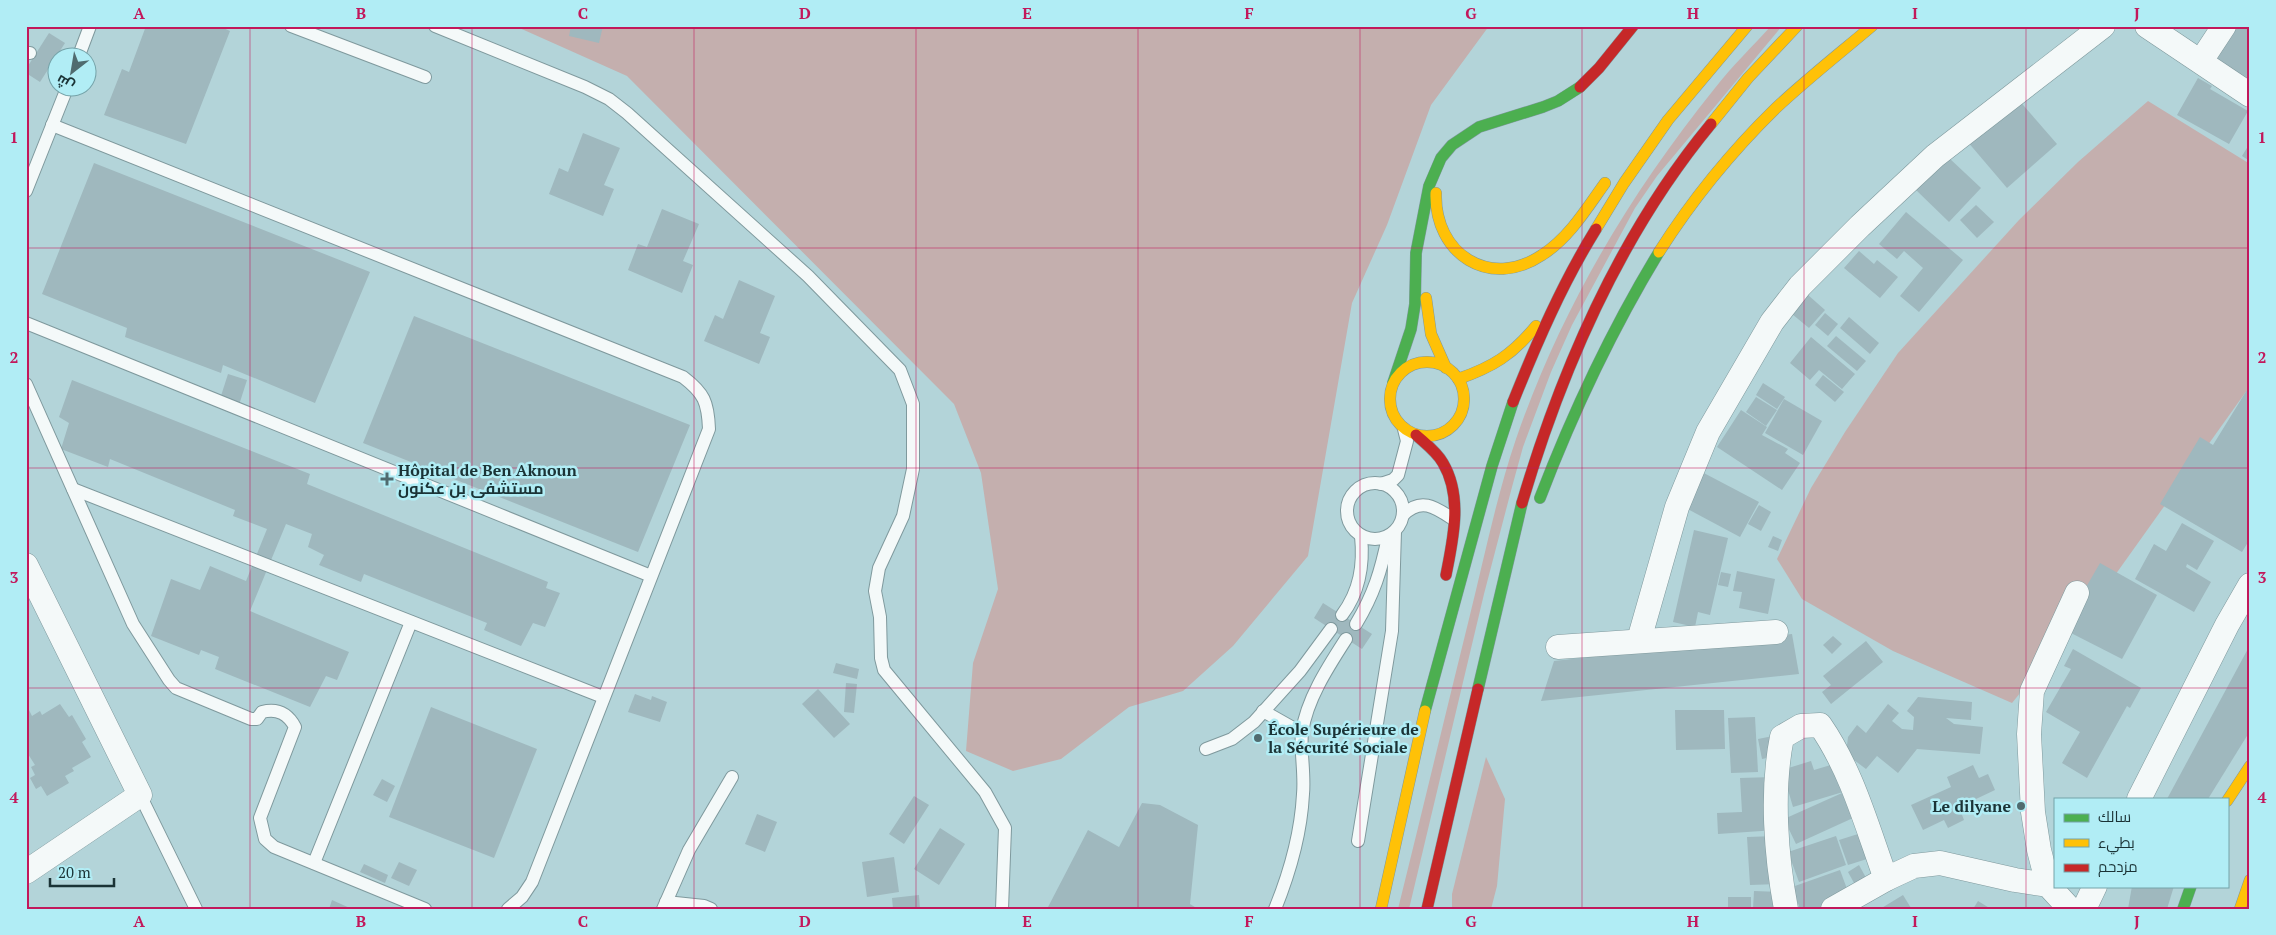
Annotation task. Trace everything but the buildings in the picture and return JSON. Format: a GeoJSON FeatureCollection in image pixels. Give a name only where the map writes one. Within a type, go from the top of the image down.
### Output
{"type":"FeatureCollection","features":[{"type":"Feature","properties":{"kind":"main road"},"geometry":{"type":"LineString","coordinates":[[1445,584],[1454,500],[1448,474],[1443,462],[1432,449],[1396,420],[1390,408],[1390,395],[1393,383],[1406,349],[1414,320],[1416,252],[1421,235],[1430,179],[1442,157],[1454,143],[1474,130],[1498,120],[1559,101],[1578,87],[1601,65],[1633,26]]}},
{"type":"Feature","properties":{"kind":"main road"},"geometry":{"type":"LineString","coordinates":[[1381,909],[1387,889],[1426,707],[1492,466],[1508,415],[1554,303],[1589,238],[1663,127],[1747,26]]}},
{"type":"Feature","properties":{"kind":"main road"},"geometry":{"type":"LineString","coordinates":[[1536,507],[1559,444],[1591,370],[1636,287],[1672,233],[1713,177],[1764,120],[1805,82],[1872,26]]}},
{"type":"Feature","properties":{"kind":"main road"},"geometry":{"type":"LineString","coordinates":[[1427,909],[1532,463],[1551,408],[1584,330],[1644,217],[1671,176],[1744,81],[1797,28]]}},
{"type":"Feature","properties":{"kind":"main road"},"geometry":{"type":"LineString","coordinates":[[1633,150],[1688,95]]}},
{"type":"Feature","properties":{"kind":"main road"},"geometry":{"type":"LineString","coordinates":[[1454,143],[1442,170],[1435,205],[1439,224],[1446,241],[1461,256],[1476,266],[1499,270],[1523,265],[1544,253],[1564,236],[1615,171]]}},
{"type":"Feature","properties":{"kind":"main road"},"geometry":{"type":"LineString","coordinates":[[1421,235],[1426,253],[1428,326],[1432,343],[1446,368]]}},
{"type":"Feature","properties":{"kind":"main road"},"geometry":{"type":"LineString","coordinates":[[1458,379],[1501,363],[1522,344],[1554,303]]}},
{"type":"Feature","properties":{"kind":"main road"},"geometry":{"type":"LineString","coordinates":[[1393,383],[1400,373],[1410,366],[1422,362],[1435,363],[1446,368],[1458,379],[1462,390],[1464,401],[1462,412],[1448,430],[1438,435],[1427,437],[1410,432]]}},
{"type":"Feature","properties":{"kind":"main road"},"geometry":{"type":"LineString","coordinates":[[1496,616],[1526,534]]}},
{"type":"Feature","properties":{"kind":"main road"},"geometry":{"type":"LineString","coordinates":[[1426,707],[1442,603]]}},
{"type":"Feature","properties":{"kind":"main road"},"geometry":{"type":"LineString","coordinates":[[2228,799],[2250,766]]}},
{"type":"Feature","properties":{"kind":"main road"},"geometry":{"type":"LineString","coordinates":[[2240,909],[2250,880]]}},
{"type":"Feature","properties":{"kind":"main road"},"geometry":{"type":"LineString","coordinates":[[2183,909],[2190,888]]}},
{"type":"Feature","properties":{"kind":"street"},"geometry":{"type":"LineString","coordinates":[[1639,640],[1677,506],[1708,432],[1772,322],[1800,286],[1866,232],[1935,156],[2103,26]]}},
{"type":"Feature","properties":{"kind":"street"},"geometry":{"type":"LineString","coordinates":[[2147,26],[2250,95]]}},
{"type":"Feature","properties":{"kind":"street"},"geometry":{"type":"LineString","coordinates":[[2201,61],[2224,26]]}},
{"type":"Feature","properties":{"kind":"street"},"geometry":{"type":"LineString","coordinates":[[26,565],[140,795],[26,872]]}},
{"type":"Feature","properties":{"kind":"street"},"geometry":{"type":"LineString","coordinates":[[2140,798],[2227,625],[2250,585]]}},
{"type":"Feature","properties":{"kind":"street"},"geometry":{"type":"LineString","coordinates":[[2070,909],[2048,885],[2039,850],[2033,812],[2029,734],[2032,691],[2077,593]]}},
{"type":"Feature","properties":{"kind":"street"},"geometry":{"type":"LineString","coordinates":[[1558,647],[1776,632]]}},
{"type":"Feature","properties":{"kind":"street"},"geometry":{"type":"LineString","coordinates":[[1786,909],[1781,882],[1776,800],[1777,760],[1782,737],[1801,726],[1820,725],[1831,740],[1845,768],[1886,879]]}},
{"type":"Feature","properties":{"kind":"street"},"geometry":{"type":"LineString","coordinates":[[1833,909],[1886,879],[1914,866],[1940,863],[2015,880],[2048,885]]}},
{"type":"Feature","properties":{"kind":"street"},"geometry":{"type":"LineString","coordinates":[[2084,909],[2094,888]]}},
{"type":"Feature","properties":{"kind":"lane"},"geometry":{"type":"LineString","coordinates":[[82,48],[90,26]]}},
{"type":"Feature","properties":{"kind":"lane"},"geometry":{"type":"LineString","coordinates":[[291,26],[424,77]]}},
{"type":"Feature","properties":{"kind":"lane"},"geometry":{"type":"LineString","coordinates":[[435,26],[585,87],[609,99],[808,276],[900,370],[913,404],[913,469],[903,516],[878,568],[875,591],[880,617],[881,658],[884,670],[984,792],[1006,828],[1002,909]]}},
{"type":"Feature","properties":{"kind":"lane"},"geometry":{"type":"LineString","coordinates":[[26,191],[63,98]]}},
{"type":"Feature","properties":{"kind":"lane"},"geometry":{"type":"LineString","coordinates":[[52,125],[683,377],[700,392],[706,402],[708,429],[532,882],[522,897],[508,909]]}},
{"type":"Feature","properties":{"kind":"lane"},"geometry":{"type":"LineString","coordinates":[[26,323],[651,576]]}},
{"type":"Feature","properties":{"kind":"lane"},"geometry":{"type":"LineString","coordinates":[[26,384],[133,624],[176,688],[251,719],[258,719],[262,712],[271,710],[280,712],[290,718],[295,727],[260,818],[265,839],[274,847],[424,909]]}},
{"type":"Feature","properties":{"kind":"lane"},"geometry":{"type":"LineString","coordinates":[[1392,534],[1370,540],[1361,536],[1348,522],[1348,503],[1352,494],[1359,487],[1368,484],[1382,484],[1393,480],[1398,475],[1410,432]]}},
{"type":"Feature","properties":{"kind":"lane"},"geometry":{"type":"LineString","coordinates":[[1382,484],[1394,490],[1400,498],[1403,515]]}},
{"type":"Feature","properties":{"kind":"lane"},"geometry":{"type":"LineString","coordinates":[[73,489],[603,697]]}},
{"type":"Feature","properties":{"kind":"lane"},"geometry":{"type":"LineString","coordinates":[[1356,624],[1381,574],[1392,534],[1403,515],[1410,508],[1418,504],[1430,506],[1453,519]]}},
{"type":"Feature","properties":{"kind":"lane"},"geometry":{"type":"LineString","coordinates":[[1358,841],[1392,632],[1392,534]]}},
{"type":"Feature","properties":{"kind":"lane"},"geometry":{"type":"LineString","coordinates":[[1342,615],[1356,591],[1361,574],[1363,555],[1361,536]]}},
{"type":"Feature","properties":{"kind":"lane"},"geometry":{"type":"LineString","coordinates":[[314,863],[412,622]]}},
{"type":"Feature","properties":{"kind":"lane"},"geometry":{"type":"LineString","coordinates":[[1206,749],[1232,739],[1254,722],[1300,671],[1331,629]]}},
{"type":"Feature","properties":{"kind":"lane"},"geometry":{"type":"LineString","coordinates":[[1275,909],[1293,856],[1300,826],[1304,787],[1302,733],[1317,687],[1346,639]]}},
{"type":"Feature","properties":{"kind":"lane"},"geometry":{"type":"LineString","coordinates":[[1263,711],[1302,733]]}},
{"type":"Feature","properties":{"kind":"lane"},"geometry":{"type":"LineString","coordinates":[[711,909],[704,906],[664,906],[689,850],[732,778]]}},
{"type":"Feature","properties":{"kind":"lane"},"geometry":{"type":"LineString","coordinates":[[140,795],[196,909]]}},
{"type":"Feature","properties":{"kind":"shaded area"},"geometry":{"type":"Polygon","coordinates":[[[515,26],[1489,26],[1431,105],[1387,225],[1352,303],[1308,556],[1233,646],[1183,691],[1129,707],[1061,759],[1013,771],[966,751],[973,663],[998,589],[981,473],[954,404],[627,76],[515,26]]]}},
{"type":"Feature","properties":{"kind":"shaded area"},"geometry":{"type":"Polygon","coordinates":[[[1771,26],[1782,26],[1657,176],[1635,208],[1572,325],[1551,372],[1523,447],[1512,487],[1484,594],[1409,909],[1398,909],[1496,506],[1516,439],[1534,391],[1576,299],[1626,212],[1684,128],[1715,88],[1771,26]]]}},
{"type":"Feature","properties":{"kind":"shaded area"},"geometry":{"type":"Polygon","coordinates":[[[2148,101],[2250,164],[2250,386],[2108,585],[2012,703],[1893,651],[1802,599],[1777,559],[1811,488],[1845,432],[1898,353],[2019,220],[2078,162],[2148,101]]]}},
{"type":"Feature","properties":{"kind":"shaded area"},"geometry":{"type":"Polygon","coordinates":[[[1486,757],[1505,799],[1497,886],[1491,909],[1452,909],[1452,894],[1486,757]]]}},
{"type":"Feature","properties":{"kind":"traffic: fast"},"geometry":{"type":"LineString","coordinates":[[1393,383],[1411,329],[1415,304],[1416,253],[1429,186],[1441,158],[1452,145],[1479,127],[1543,107],[1558,101],[1580,87]]}},
{"type":"Feature","properties":{"kind":"traffic: fast"},"geometry":{"type":"LineString","coordinates":[[1540,498],[1594,372],[1641,282],[1659,252]]}},
{"type":"Feature","properties":{"kind":"traffic: fast"},"geometry":{"type":"LineString","coordinates":[[1425,711],[1492,466],[1513,402]]}},
{"type":"Feature","properties":{"kind":"traffic: fast"},"geometry":{"type":"LineString","coordinates":[[1478,689],[1522,503]]}},
{"type":"Feature","properties":{"kind":"traffic: fast"},"geometry":{"type":"LineString","coordinates":[[2183,909],[2190,888]]}},
{"type":"Feature","properties":{"kind":"traffic: slow"},"geometry":{"type":"LineString","coordinates":[[1596,229],[1624,183],[1668,120],[1747,26]]}},
{"type":"Feature","properties":{"kind":"traffic: slow"},"geometry":{"type":"LineString","coordinates":[[1711,124],[1748,78],[1797,26]]}},
{"type":"Feature","properties":{"kind":"traffic: slow"},"geometry":{"type":"LineString","coordinates":[[1659,252],[1699,195],[1760,124],[1776,108],[1872,26]]}},
{"type":"Feature","properties":{"kind":"traffic: slow"},"geometry":{"type":"LineString","coordinates":[[1436,193],[1438,215],[1444,233],[1455,249],[1469,260],[1485,267],[1503,269],[1522,265],[1552,248],[1577,222],[1605,183]]}},
{"type":"Feature","properties":{"kind":"traffic: slow"},"geometry":{"type":"LineString","coordinates":[[1426,298],[1431,334],[1446,368]]}},
{"type":"Feature","properties":{"kind":"traffic: slow"},"geometry":{"type":"LineString","coordinates":[[1458,379],[1482,370],[1501,359],[1519,345],[1536,326]]}},
{"type":"Feature","properties":{"kind":"traffic: slow"},"geometry":{"type":"LineString","coordinates":[[1427,362],[1448,368],[1458,378],[1464,399],[1458,420],[1448,430],[1427,436],[1406,430],[1396,420],[1390,399],[1396,378],[1406,368],[1427,362]]}},
{"type":"Feature","properties":{"kind":"traffic: slow"},"geometry":{"type":"LineString","coordinates":[[1381,909],[1425,711]]}},
{"type":"Feature","properties":{"kind":"traffic: slow"},"geometry":{"type":"LineString","coordinates":[[2228,799],[2250,766]]}},
{"type":"Feature","properties":{"kind":"traffic: slow"},"geometry":{"type":"LineString","coordinates":[[2240,909],[2250,880]]}},
{"type":"Feature","properties":{"kind":"traffic: jam"},"geometry":{"type":"LineString","coordinates":[[1580,87],[1599,68],[1633,26]]}},
{"type":"Feature","properties":{"kind":"traffic: jam"},"geometry":{"type":"LineString","coordinates":[[1522,503],[1556,402],[1597,304],[1649,211],[1678,166],[1711,124]]}},
{"type":"Feature","properties":{"kind":"traffic: jam"},"geometry":{"type":"LineString","coordinates":[[1513,402],[1551,314],[1572,271],[1596,229]]}},
{"type":"Feature","properties":{"kind":"traffic: jam"},"geometry":{"type":"LineString","coordinates":[[1416,435],[1441,459],[1453,490],[1455,518],[1446,575]]}},
{"type":"Feature","properties":{"kind":"traffic: jam"},"geometry":{"type":"LineString","coordinates":[[1427,909],[1478,689]]}},
{"type":"Feature","properties":{"kind":"place","name":"Hôpital de Ben Aknoun مستشفى بن عكنون"},"geometry":{"type":"Point","coordinates":[387,479]}},
{"type":"Feature","properties":{"kind":"place","name":"École Supérieure de la Sécurité Sociale"},"geometry":{"type":"Point","coordinates":[1258,738]}},
{"type":"Feature","properties":{"kind":"place","name":"Le dilyane"},"geometry":{"type":"Point","coordinates":[2021,806]}}]}
